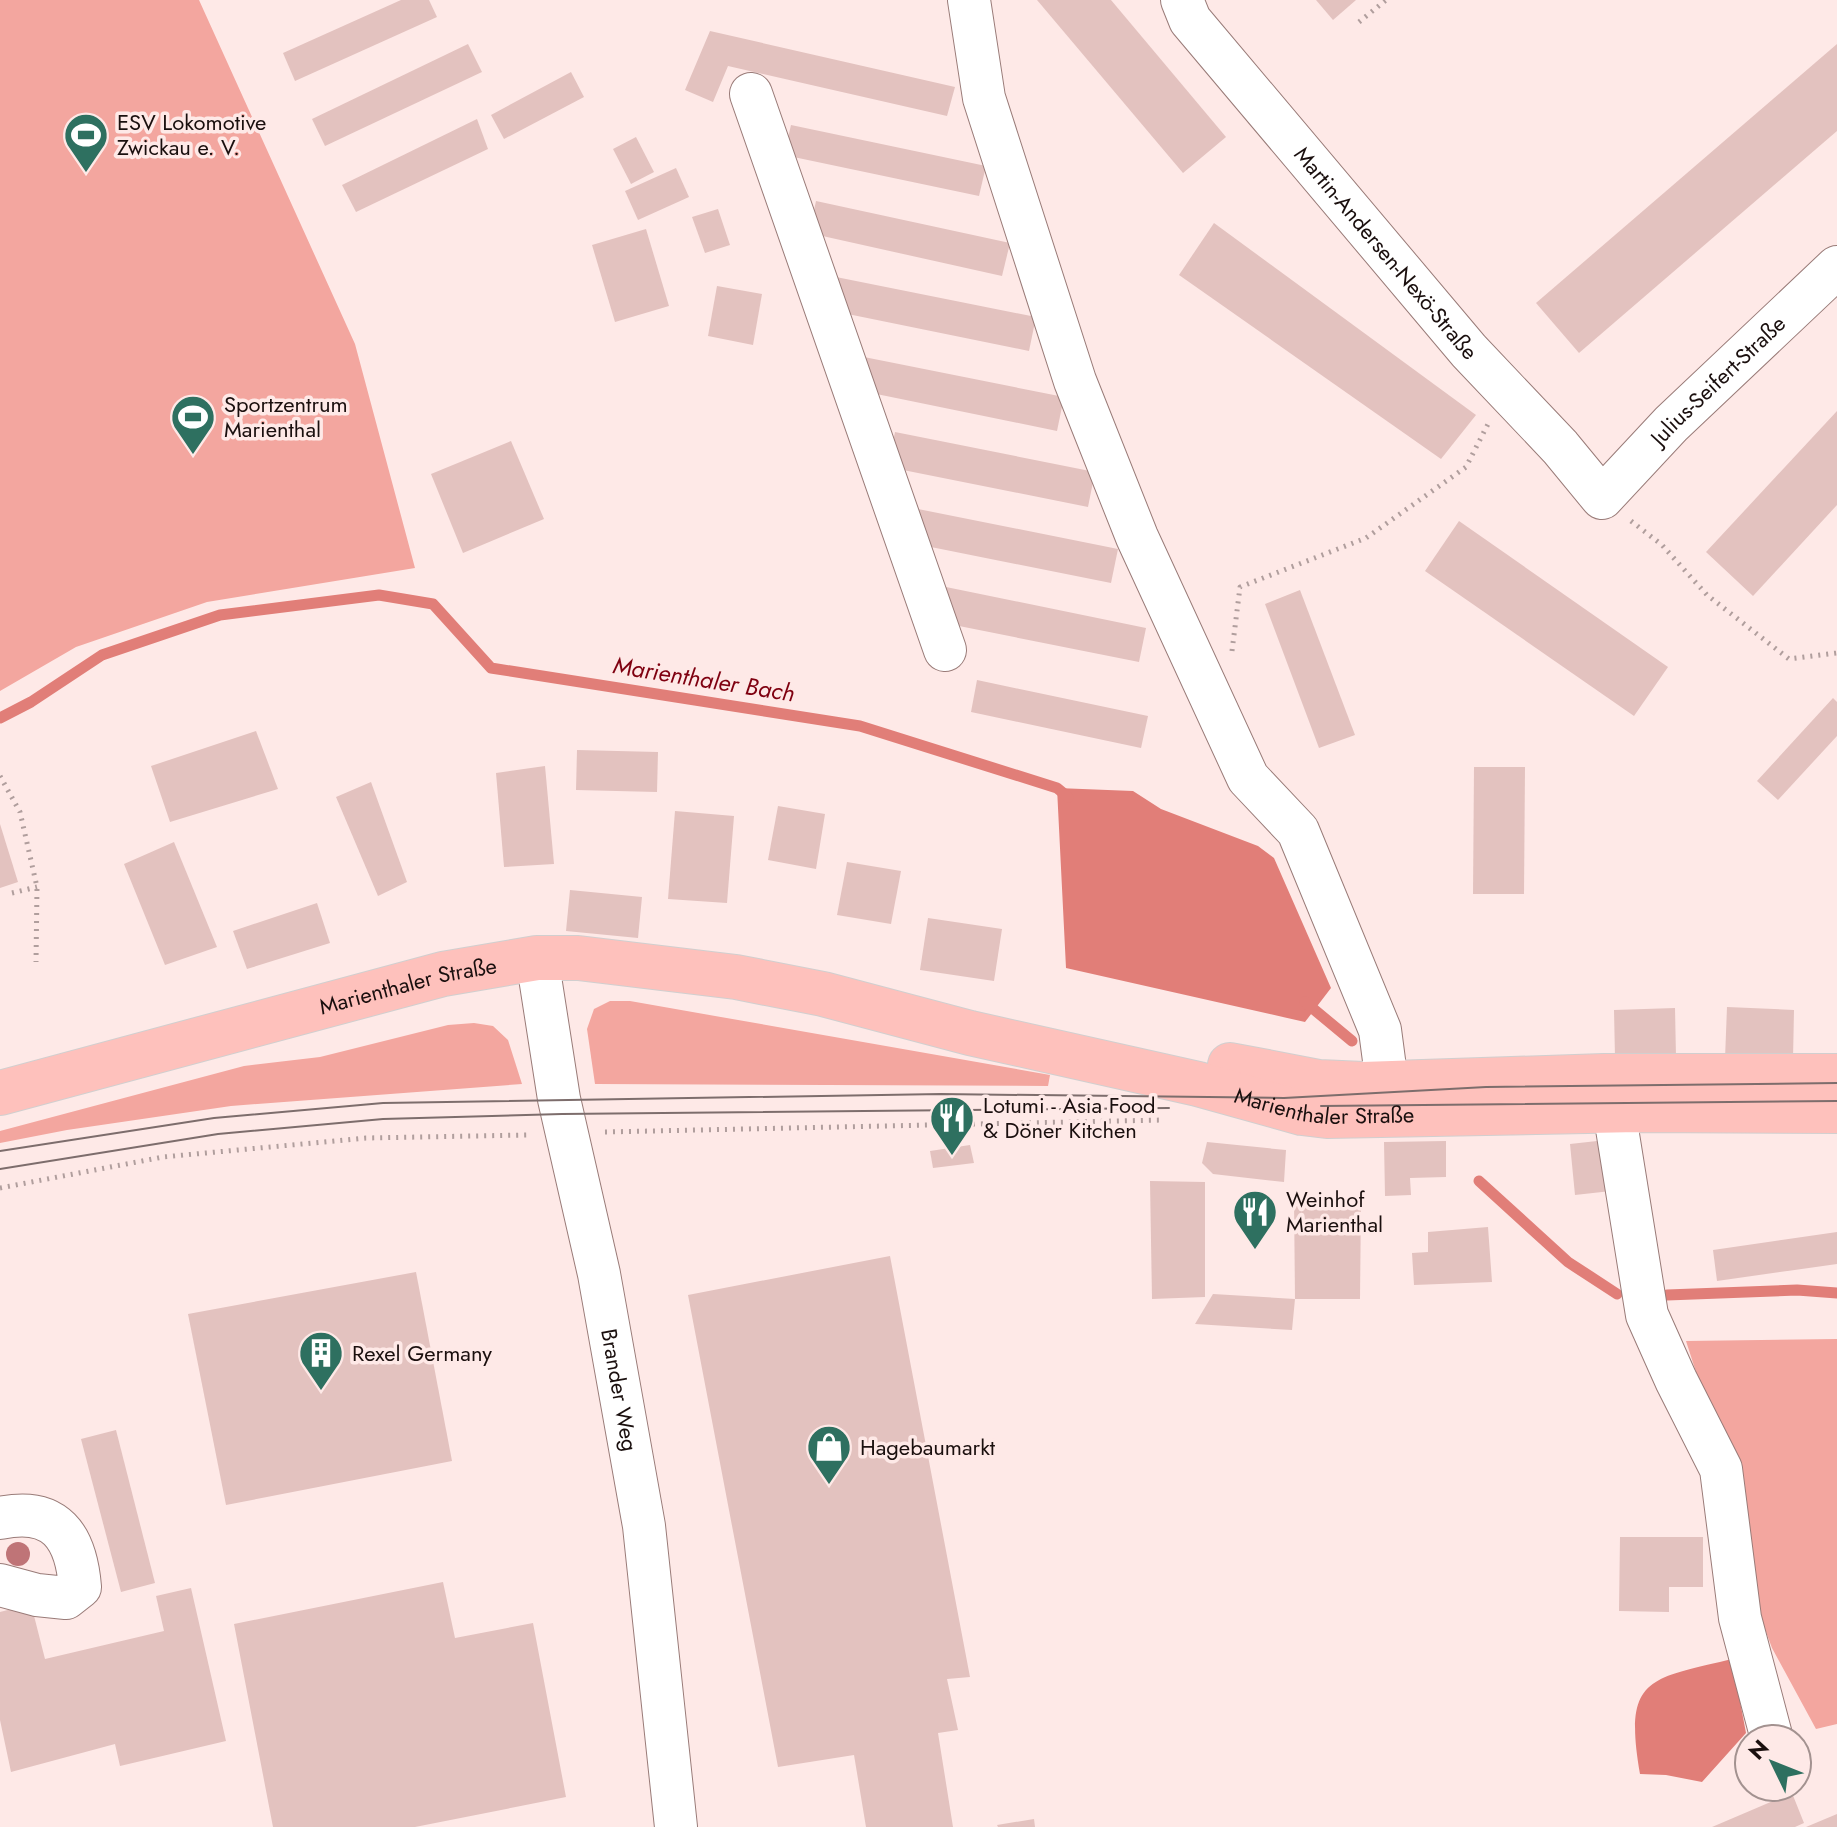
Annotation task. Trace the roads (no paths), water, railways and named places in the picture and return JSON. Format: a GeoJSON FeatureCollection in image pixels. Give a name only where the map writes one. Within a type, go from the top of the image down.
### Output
{"type":"FeatureCollection","features":[{"type":"Feature","properties":{"kind":"main road","name":"Marienthaler Straße"},"geometry":{"type":"LineString","coordinates":[[0,1093],[443,974],[537,958],[578,958],[736,977],[823,994],[970,1033],[1198,1084],[1302,1113],[1387,1099],[1614,1093],[1837,1076]]}},
{"type":"Feature","properties":{"kind":"main road","name":"Marienthaler Straße"},"geometry":{"type":"LineString","coordinates":[[1614,1093],[1837,1111]]}},
{"type":"Feature","properties":{"kind":"street"},"geometry":{"type":"LineString","coordinates":[[969,0],[984,98],[1075,381],[1103,455],[1137,537],[1248,778],[1298,831],[1380,1030],[1387,1099]]}},
{"type":"Feature","properties":{"kind":"street","name":"Martin-Andersen-Nexö-Straße"},"geometry":{"type":"LineString","coordinates":[[1182,0],[1190,20],[1505,390],[1560,447],[1602,498]]}},
{"type":"Feature","properties":{"kind":"street"},"geometry":{"type":"LineString","coordinates":[[751,94],[945,650]]}},
{"type":"Feature","properties":{"kind":"street","name":"Julius-Seifert-Straße"},"geometry":{"type":"LineString","coordinates":[[1602,498],[1671,424],[1837,267]]}},
{"type":"Feature","properties":{"kind":"street","name":"Brander Weg"},"geometry":{"type":"LineString","coordinates":[[537,958],[566,1133],[599,1274],[644,1526],[676,1827]]}},
{"type":"Feature","properties":{"kind":"street"},"geometry":{"type":"LineString","coordinates":[[1614,1093],[1644,1298],[1676,1380],[1721,1469],[1740,1618],[1768,1723]]}},
{"type":"Feature","properties":{"kind":"street"},"geometry":{"type":"LineString","coordinates":[[0,1518],[13,1515],[43,1519],[65,1533],[78,1559],[80,1587],[66,1598],[37,1595],[0,1585]]}},
{"type":"Feature","properties":{"kind":"waterway","name":"Marienthaler Bach"},"geometry":{"type":"LineString","coordinates":[[0,718],[31,702],[102,655],[220,615],[379,595],[433,604],[491,668],[860,726],[1057,788],[1068,797]]}},
{"type":"Feature","properties":{"kind":"waterway","name":"Marienthaler Bach"},"geometry":{"type":"LineString","coordinates":[[1305,1002],[1352,1041]]}},
{"type":"Feature","properties":{"kind":"waterway","name":"Marienthaler Bach"},"geometry":{"type":"LineString","coordinates":[[1479,1181],[1568,1262],[1617,1294]]}},
{"type":"Feature","properties":{"kind":"waterway","name":"Marienthaler Bach"},"geometry":{"type":"LineString","coordinates":[[1667,1295],[1797,1290],[1837,1293]]}},
{"type":"Feature","properties":{"kind":"tram line"},"geometry":{"type":"LineString","coordinates":[[0,1151],[214,1118],[383,1103],[941,1094],[1284,1098],[1486,1087],[1837,1083]]}},
{"type":"Feature","properties":{"kind":"tram line"},"geometry":{"type":"LineString","coordinates":[[1321,1106],[1837,1101]]}},
{"type":"Feature","properties":{"kind":"tram line"},"geometry":{"type":"LineString","coordinates":[[0,1169],[218,1134],[383,1119],[562,1114],[1169,1108]]}},
{"type":"Feature","properties":{"kind":"place","name":"ESV Lokomotive Zwickau e. V."},"geometry":{"type":"Point","coordinates":[86,174]}},
{"type":"Feature","properties":{"kind":"place","name":"Sportzentrum Marienthal"},"geometry":{"type":"Point","coordinates":[193,456]}},
{"type":"Feature","properties":{"kind":"place","name":"Lotumi - Asia Food & Döner Kitchen"},"geometry":{"type":"Point","coordinates":[952,1157]}},
{"type":"Feature","properties":{"kind":"place","name":"Weinhof Marienthal"},"geometry":{"type":"Point","coordinates":[1255,1251]}},
{"type":"Feature","properties":{"kind":"place","name":"Rexel Germany"},"geometry":{"type":"Point","coordinates":[321,1392]}},
{"type":"Feature","properties":{"kind":"place","name":"Hagebaumarkt"},"geometry":{"type":"Point","coordinates":[829,1486]}}]}
